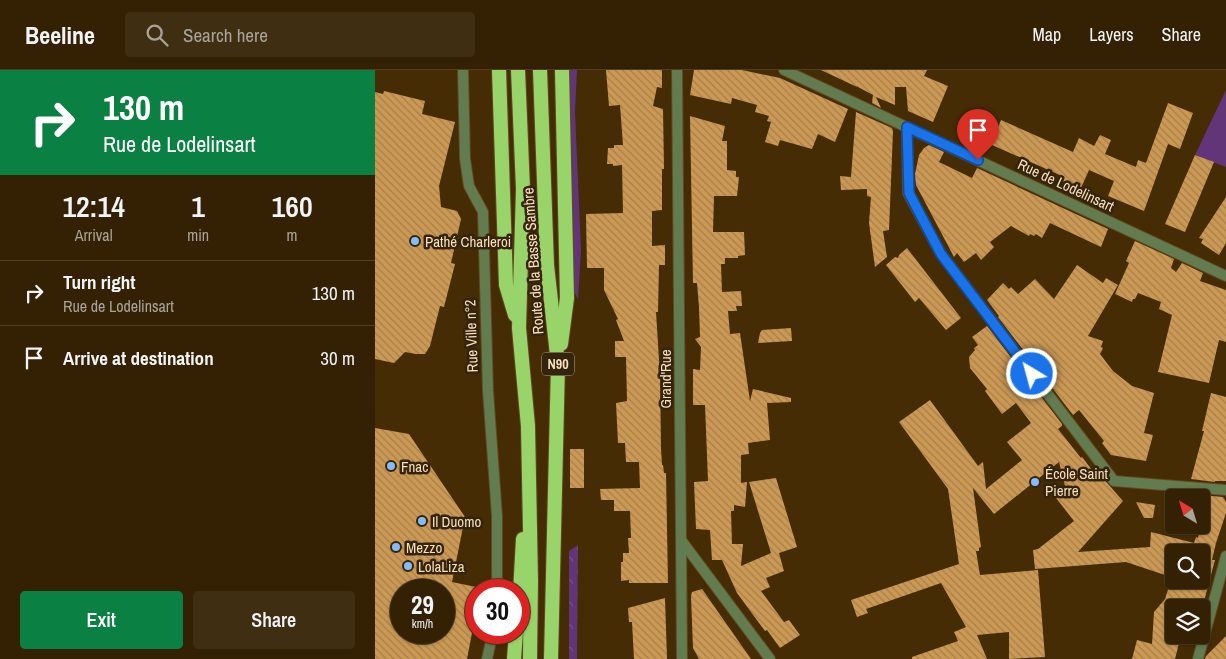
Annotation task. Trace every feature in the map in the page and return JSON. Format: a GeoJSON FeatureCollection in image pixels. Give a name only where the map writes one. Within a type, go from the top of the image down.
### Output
{"type":"FeatureCollection","features":[{"type":"Feature","properties":{"kind":"highway"},"geometry":{"type":"LineString","coordinates":[[499,70],[506,285],[519,328]]}},
{"type":"Feature","properties":{"kind":"highway","name":"Route de la Basse Sambre"},"geometry":{"type":"LineString","coordinates":[[518,70],[523,189],[519,328],[528,426],[530,659]]}},
{"type":"Feature","properties":{"kind":"highway","name":"Route de la Basse Sambre"},"geometry":{"type":"LineString","coordinates":[[540,70],[547,266],[558,364],[551,659]]}},
{"type":"Feature","properties":{"kind":"highway"},"geometry":{"type":"LineString","coordinates":[[558,364],[567,298],[561,70]]}},
{"type":"Feature","properties":{"kind":"highway"},"geometry":{"type":"LineString","coordinates":[[520,579],[529,476]]}},
{"type":"Feature","properties":{"kind":"highway"},"geometry":{"type":"LineString","coordinates":[[514,659],[516,644]]}},
{"type":"Feature","properties":{"kind":"street","name":"Rue Ville n°2"},"geometry":{"type":"LineString","coordinates":[[463,70],[465,159],[469,186],[483,212],[488,390],[497,516],[497,579]]}},
{"type":"Feature","properties":{"kind":"street","name":"Grand'Rue"},"geometry":{"type":"LineString","coordinates":[[677,70],[682,659]]}},
{"type":"Feature","properties":{"kind":"street","name":"Rue de Lodelinsart"},"geometry":{"type":"LineString","coordinates":[[784,70],[1226,276]]}},
{"type":"Feature","properties":{"kind":"street"},"geometry":{"type":"LineString","coordinates":[[907,127],[909,193],[941,254],[1114,481],[1226,490]]}},
{"type":"Feature","properties":{"kind":"street"},"geometry":{"type":"LineString","coordinates":[[681,540],[770,659]]}},
{"type":"Feature","properties":{"kind":"street"},"geometry":{"type":"LineString","coordinates":[[1198,659],[1226,556]]}},
{"type":"Feature","properties":{"kind":"street"},"geometry":{"type":"LineString","coordinates":[[487,659],[490,644]]}},
{"type":"Feature","properties":{"kind":"green space"},"geometry":{"type":"Polygon","coordinates":[[[568,70],[577,70],[575,112],[581,250],[578,299],[573,290],[568,70]]]}},
{"type":"Feature","properties":{"kind":"green space"},"geometry":{"type":"Polygon","coordinates":[[[1226,90],[1226,167],[1195,155],[1226,90]]]}},
{"type":"Feature","properties":{"kind":"green space"},"geometry":{"type":"Polygon","coordinates":[[[578,545],[577,659],[569,659],[569,551],[578,545]]]}},
{"type":"Feature","properties":{"kind":"building"},"geometry":{"type":"Polygon","coordinates":[[[606,70],[662,70],[662,88],[657,87],[653,106],[663,109],[664,169],[662,169],[662,210],[652,211],[652,246],[665,245],[665,265],[659,265],[658,312],[656,312],[662,465],[664,473],[666,473],[668,583],[629,583],[629,580],[621,581],[623,553],[629,553],[628,538],[631,538],[630,511],[614,511],[614,500],[601,500],[600,489],[640,488],[639,462],[626,462],[625,443],[618,443],[616,403],[627,401],[626,357],[615,357],[615,341],[624,341],[616,320],[618,319],[604,290],[604,268],[587,268],[586,214],[623,213],[622,165],[613,166],[613,164],[607,164],[608,148],[614,148],[614,145],[623,145],[620,105],[609,106],[606,70]]]}},
{"type":"Feature","properties":{"kind":"building"},"geometry":{"type":"Polygon","coordinates":[[[694,70],[742,70],[780,78],[848,109],[835,142],[818,134],[812,149],[780,140],[778,146],[765,142],[771,122],[767,121],[769,116],[755,112],[757,105],[732,98],[731,104],[690,95],[694,70]]]}},
{"type":"Feature","properties":{"kind":"building"},"geometry":{"type":"Polygon","coordinates":[[[821,70],[927,70],[924,76],[948,86],[933,122],[908,111],[906,87],[895,87],[895,105],[876,97],[881,108],[872,103],[873,95],[858,86],[821,70]]]}},
{"type":"Feature","properties":{"kind":"building","name":"Pathé Charleroi"},"geometry":{"type":"Polygon","coordinates":[[[384,91],[425,101],[422,114],[455,122],[439,186],[441,207],[457,211],[461,219],[451,263],[455,264],[444,307],[440,306],[430,346],[425,354],[405,352],[394,363],[375,359],[375,92],[383,94],[384,91]]]}},
{"type":"Feature","properties":{"kind":"building"},"geometry":{"type":"Polygon","coordinates":[[[1168,103],[1193,113],[1180,149],[1168,144],[1144,211],[1108,196],[1114,181],[1089,170],[1081,188],[1060,180],[1062,176],[983,141],[988,128],[996,132],[1001,120],[1073,152],[1079,138],[1094,146],[1100,135],[1111,140],[1105,154],[1136,167],[1138,160],[1146,163],[1168,103]]]}},
{"type":"Feature","properties":{"kind":"building"},"geometry":{"type":"Polygon","coordinates":[[[856,112],[892,128],[893,131],[889,230],[883,231],[887,257],[875,267],[869,223],[871,197],[867,196],[867,189],[841,190],[840,176],[851,177],[856,112]]]}},
{"type":"Feature","properties":{"kind":"building"},"geometry":{"type":"Polygon","coordinates":[[[690,116],[725,126],[722,141],[727,141],[727,170],[736,171],[736,177],[739,177],[737,196],[714,196],[713,232],[744,232],[745,255],[738,256],[738,258],[725,258],[725,264],[721,264],[722,292],[741,291],[742,306],[736,306],[737,311],[728,311],[730,334],[740,333],[750,401],[753,389],[791,398],[791,402],[767,403],[770,440],[748,443],[749,454],[741,455],[741,483],[747,482],[745,507],[734,505],[734,511],[731,511],[732,544],[743,544],[741,566],[771,553],[749,482],[776,478],[797,547],[779,553],[784,571],[766,578],[770,587],[761,591],[784,622],[789,620],[800,635],[780,648],[737,593],[722,560],[712,560],[710,530],[696,529],[694,482],[708,481],[705,405],[693,405],[693,369],[700,370],[701,347],[695,339],[700,337],[697,283],[693,283],[690,116]]]}},
{"type":"Feature","properties":{"kind":"building"},"geometry":{"type":"Polygon","coordinates":[[[929,145],[944,152],[939,162],[972,178],[977,168],[1108,229],[1101,247],[1050,223],[1042,238],[1036,234],[1034,236],[1030,234],[1029,236],[1011,226],[990,242],[994,247],[981,260],[976,253],[964,262],[957,253],[954,257],[916,185],[915,174],[919,155],[929,145]]]}},
{"type":"Feature","properties":{"kind":"building"},"geometry":{"type":"Polygon","coordinates":[[[1195,155],[1214,162],[1185,232],[1165,224],[1195,155]]]}},
{"type":"Feature","properties":{"kind":"building"},"geometry":{"type":"Polygon","coordinates":[[[1226,197],[1226,243],[1219,255],[1201,243],[1203,239],[1199,238],[1226,197]]]}},
{"type":"Feature","properties":{"kind":"building"},"geometry":{"type":"Polygon","coordinates":[[[1135,241],[1174,259],[1171,268],[1176,272],[1182,263],[1203,273],[1200,281],[1226,290],[1226,342],[1219,340],[1209,383],[1158,372],[1172,315],[1159,309],[1161,302],[1138,293],[1132,302],[1115,294],[1129,263],[1126,261],[1135,241]]]}},
{"type":"Feature","properties":{"kind":"building"},"geometry":{"type":"Polygon","coordinates":[[[907,248],[961,318],[946,330],[919,298],[915,302],[886,265],[895,257],[898,258],[907,248]]]}},
{"type":"Feature","properties":{"kind":"building"},"geometry":{"type":"Polygon","coordinates":[[[1077,265],[1103,283],[1106,278],[1118,285],[1088,336],[1103,341],[1101,347],[1103,348],[1100,354],[1113,371],[1132,386],[1154,393],[1144,433],[1153,435],[1146,461],[1111,455],[1102,443],[1104,441],[1079,410],[1073,415],[987,300],[1003,283],[1009,289],[1011,287],[1018,294],[1035,279],[1054,299],[1077,265]]]}},
{"type":"Feature","properties":{"kind":"building"},"geometry":{"type":"Polygon","coordinates":[[[987,326],[1062,424],[1058,429],[1081,458],[1092,470],[1094,468],[1123,501],[1078,552],[1150,547],[1151,532],[1194,543],[1199,534],[1210,534],[1210,496],[1223,497],[1226,502],[1226,513],[1216,543],[1212,560],[1215,560],[1210,579],[1210,544],[1165,544],[1165,575],[1126,562],[1035,569],[1033,550],[1038,549],[1074,521],[1056,498],[1066,490],[1059,462],[994,514],[973,488],[981,547],[979,551],[976,551],[980,575],[1038,570],[1045,657],[1009,659],[1009,632],[977,635],[987,659],[912,659],[912,657],[958,641],[954,632],[966,627],[941,583],[866,609],[868,613],[857,617],[851,600],[959,564],[948,489],[899,422],[930,400],[978,466],[983,462],[986,489],[1022,460],[1007,442],[1031,423],[1016,403],[1002,414],[985,391],[987,389],[970,368],[969,357],[978,345],[972,337],[987,326]]]}},
{"type":"Feature","properties":{"kind":"building"},"geometry":{"type":"Polygon","coordinates":[[[791,328],[792,341],[758,343],[762,330],[791,328]]]}},
{"type":"Feature","properties":{"kind":"building"},"geometry":{"type":"Polygon","coordinates":[[[1211,393],[1226,397],[1226,481],[1215,482],[1191,479],[1204,431],[1202,431],[1211,393]]]}},
{"type":"Feature","properties":{"kind":"building"},"geometry":{"type":"Polygon","coordinates":[[[375,428],[409,434],[465,517],[453,579],[390,579],[390,644],[455,644],[455,583],[465,585],[465,644],[470,644],[467,659],[375,659],[375,428]]]}},
{"type":"Feature","properties":{"kind":"building"},"geometry":{"type":"Polygon","coordinates":[[[570,449],[584,449],[584,488],[570,488],[570,449]]]}},
{"type":"Feature","properties":{"kind":"building"},"geometry":{"type":"Polygon","coordinates":[[[1136,502],[1155,505],[1153,518],[1144,518],[1136,502]]]}},
{"type":"Feature","properties":{"kind":"building"},"geometry":{"type":"Polygon","coordinates":[[[702,589],[751,659],[699,659],[693,648],[691,596],[692,592],[702,589]]]}},
{"type":"Feature","properties":{"kind":"building"},"geometry":{"type":"Polygon","coordinates":[[[1168,589],[1207,589],[1205,599],[1165,599],[1168,589]]]}},
{"type":"Feature","properties":{"kind":"building"},"geometry":{"type":"Polygon","coordinates":[[[665,598],[667,659],[634,659],[632,622],[629,622],[628,608],[665,598]]]}},
{"type":"Feature","properties":{"kind":"building"},"geometry":{"type":"Polygon","coordinates":[[[1165,599],[1165,644],[1179,644],[1175,659],[1132,659],[1137,640],[1152,644],[1154,612],[1165,599]]]}},
{"type":"Feature","properties":{"kind":"building"},"geometry":{"type":"Polygon","coordinates":[[[1226,636],[1226,659],[1205,659],[1206,656],[1226,636]]]}},
{"type":"Feature","properties":{"kind":"place","name":"Pathé Charleroi"},"geometry":{"type":"Point","coordinates":[415,241]}},
{"type":"Feature","properties":{"kind":"place","name":"Fnac"},"geometry":{"type":"Point","coordinates":[391,466]}},
{"type":"Feature","properties":{"kind":"place","name":"École Saint Pierre"},"geometry":{"type":"Point","coordinates":[1035,482]}},
{"type":"Feature","properties":{"kind":"place","name":"Il Duomo"},"geometry":{"type":"Point","coordinates":[422,521]}},
{"type":"Feature","properties":{"kind":"place","name":"Mezzo"},"geometry":{"type":"Point","coordinates":[396,547]}},
{"type":"Feature","properties":{"kind":"place","name":"LolaLiza"},"geometry":{"type":"Point","coordinates":[408,566]}},
{"type":"Feature","properties":{"kind":"route"},"geometry":{"type":"LineString","coordinates":[[978,160],[907,127],[909,193],[941,254],[1032,374]]}}]}
